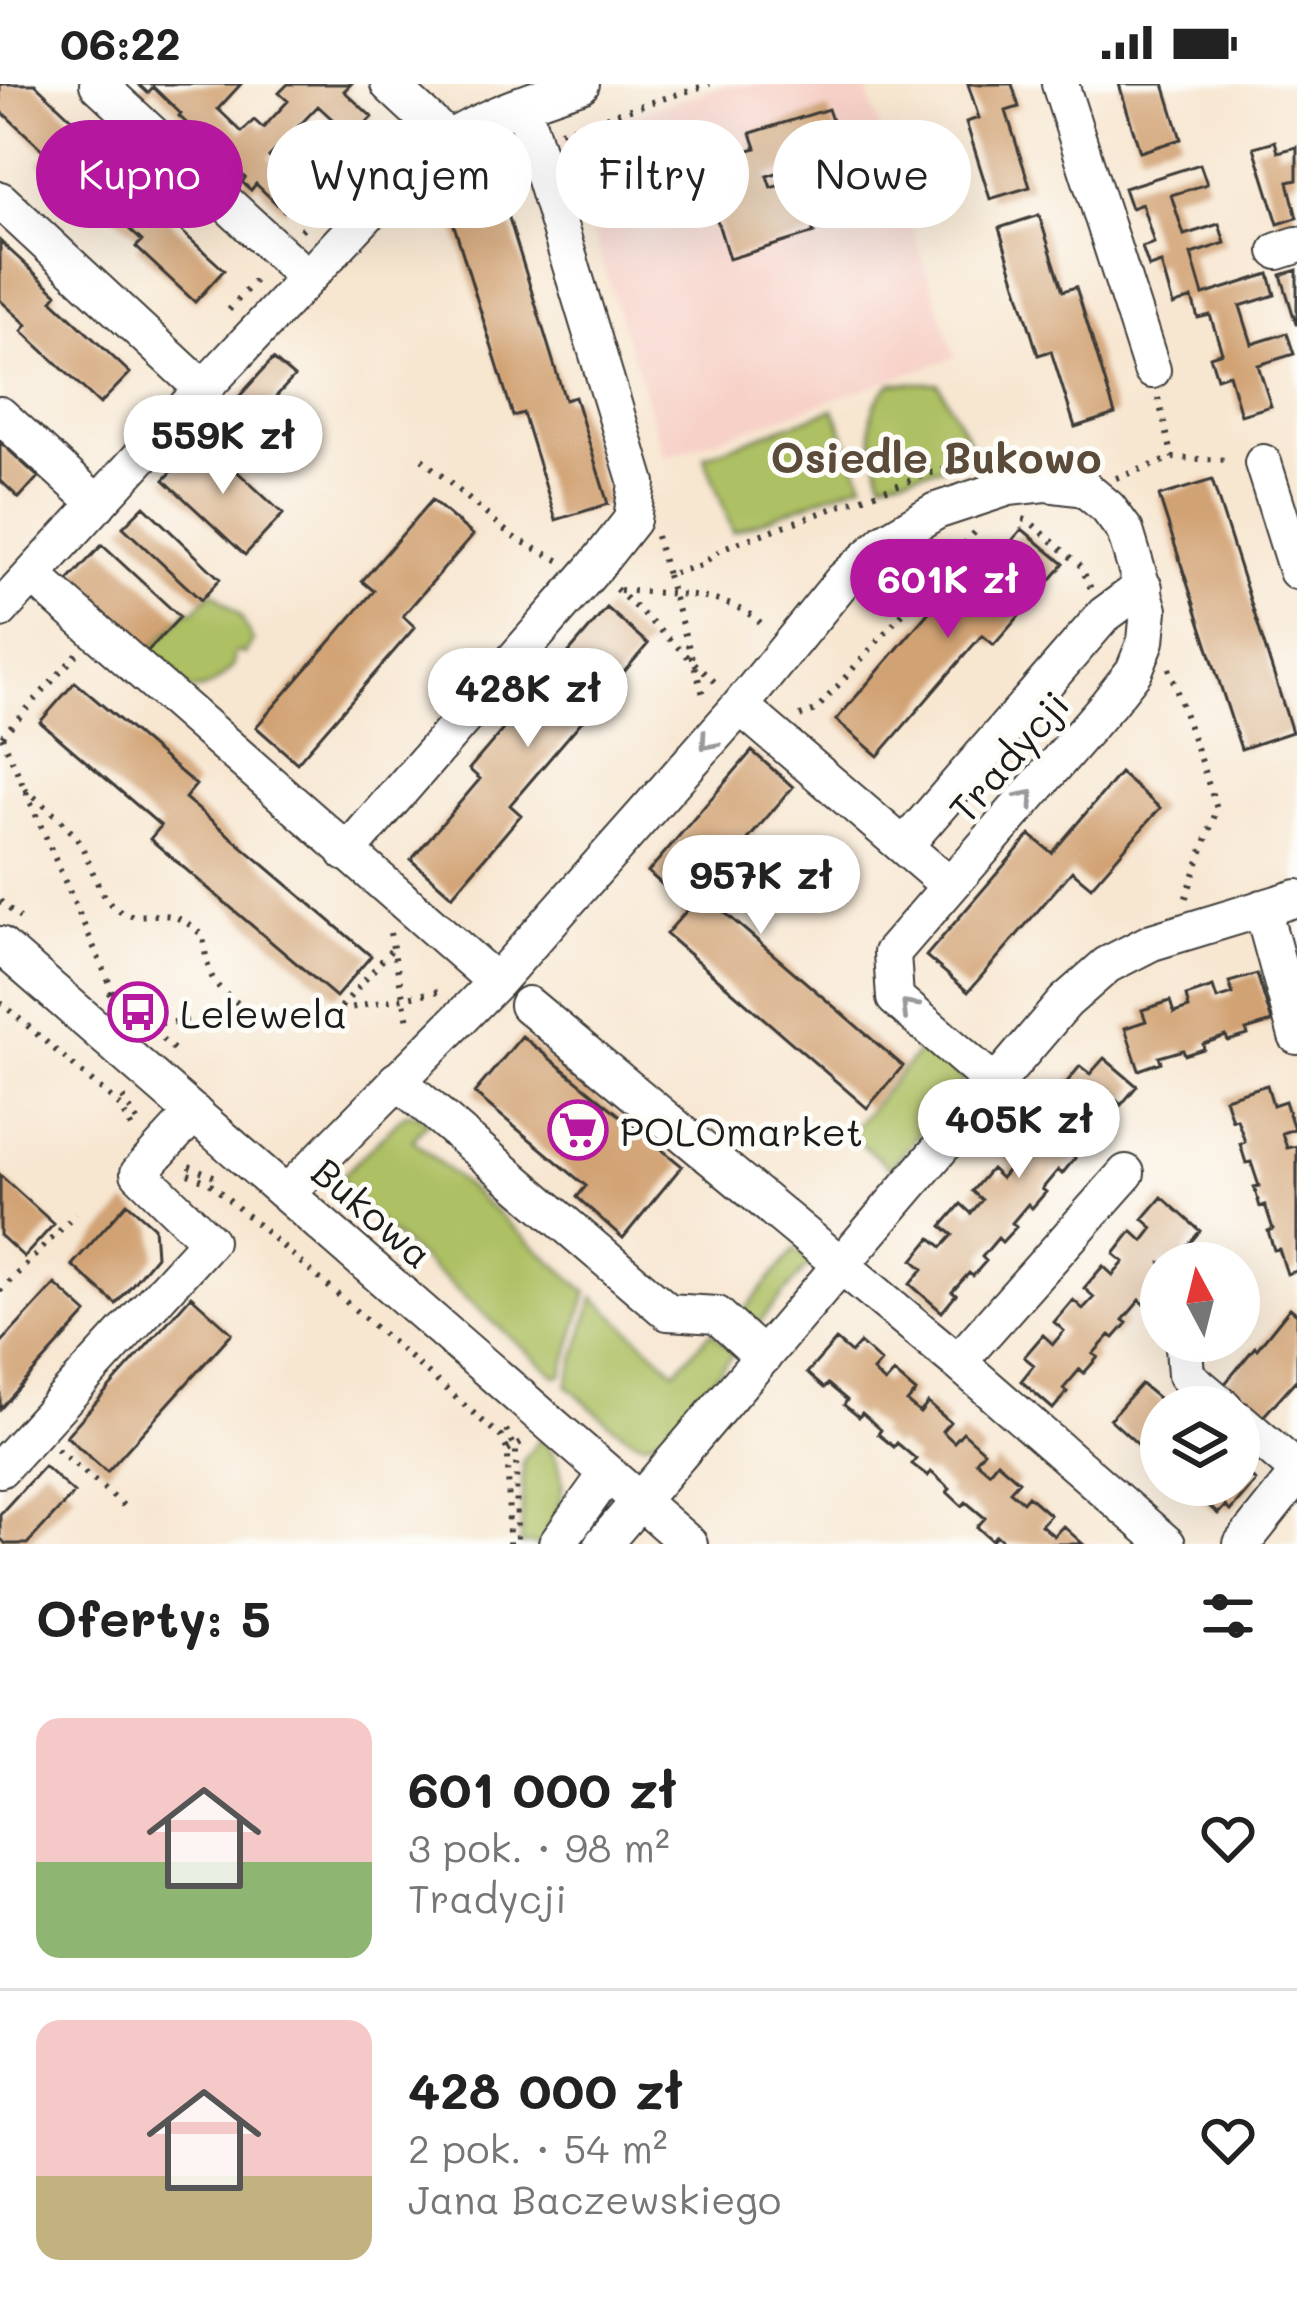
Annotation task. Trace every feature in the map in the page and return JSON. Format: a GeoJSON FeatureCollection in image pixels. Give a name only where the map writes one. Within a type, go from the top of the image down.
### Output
{"type":"FeatureCollection","features":[{"type":"Feature","properties":{"kind":"street"},"geometry":{"type":"LineString","coordinates":[[98,84],[307,278]]}},
{"type":"Feature","properties":{"kind":"street"},"geometry":{"type":"LineString","coordinates":[[389,84],[428,120]]}},
{"type":"Feature","properties":{"kind":"street"},"geometry":{"type":"LineString","coordinates":[[480,120],[581,84]]}},
{"type":"Feature","properties":{"kind":"street"},"geometry":{"type":"LineString","coordinates":[[1060,84],[1152,370]]}},
{"type":"Feature","properties":{"kind":"street"},"geometry":{"type":"LineString","coordinates":[[346,853],[597,580],[632,520],[637,483],[521,104]]}},
{"type":"Feature","properties":{"kind":"street"},"geometry":{"type":"LineString","coordinates":[[0,200],[203,389]]}},
{"type":"Feature","properties":{"kind":"street"},"geometry":{"type":"LineString","coordinates":[[0,610],[354,228]]}},
{"type":"Feature","properties":{"kind":"street"},"geometry":{"type":"LineString","coordinates":[[0,415],[98,503]]}},
{"type":"Feature","properties":{"kind":"street"},"geometry":{"type":"LineString","coordinates":[[1263,464],[1297,571]]}},
{"type":"Feature","properties":{"kind":"street"},"geometry":{"type":"LineString","coordinates":[[287,1193],[496,982],[740,706],[843,580],[886,541],[936,512],[1009,487],[1045,483],[1084,488],[1125,531],[1147,599],[1130,596],[1104,615],[904,846]]}},
{"type":"Feature","properties":{"kind":"street"},"geometry":{"type":"LineString","coordinates":[[32,575],[496,982]]}},
{"type":"Feature","properties":{"kind":"street","name":"Tradycji"},"geometry":{"type":"LineString","coordinates":[[996,1084],[895,998],[892,952],[1134,671],[1146,641],[1147,599]]}},
{"type":"Feature","properties":{"kind":"street","name":"Tradycji"},"geometry":{"type":"LineString","coordinates":[[740,706],[950,886]]}},
{"type":"Feature","properties":{"kind":"street"},"geometry":{"type":"LineString","coordinates":[[603,1544],[1065,1002],[1107,965],[1152,942],[1277,897],[1297,1036]]}},
{"type":"Feature","properties":{"kind":"street","name":"Bukowa"},"geometry":{"type":"LineString","coordinates":[[0,945],[689,1544]]}},
{"type":"Feature","properties":{"kind":"street"},"geometry":{"type":"LineString","coordinates":[[528,1005],[958,1362],[1167,1544]]}},
{"type":"Feature","properties":{"kind":"street"},"geometry":{"type":"LineString","coordinates":[[397,1080],[668,1312],[716,1315],[763,1357]]}},
{"type":"Feature","properties":{"kind":"street"},"geometry":{"type":"LineString","coordinates":[[0,1469],[209,1240],[139,1173],[194,1113]]}},
{"type":"Feature","properties":{"kind":"street"},"geometry":{"type":"LineString","coordinates":[[958,1362],[1126,1173]]}},
{"type":"Feature","properties":{"kind":"street"},"geometry":{"type":"LineString","coordinates":[[1185,1362],[1186,1375],[1199,1386]]}},
{"type":"Feature","properties":{"kind":"street"},"geometry":{"type":"LineString","coordinates":[[1242,1544],[1297,1473],[1260,1439]]}},
{"type":"Feature","properties":{"kind":"street"},"geometry":{"type":"LineString","coordinates":[[557,1544],[608,1474]]}},
{"type":"Feature","properties":{"kind":"path"},"geometry":{"type":"LineString","coordinates":[[534,140],[710,84]]}},
{"type":"Feature","properties":{"kind":"path"},"geometry":{"type":"LineString","coordinates":[[1152,370],[1173,458]]}},
{"type":"Feature","properties":{"kind":"path"},"geometry":{"type":"LineString","coordinates":[[1084,488],[1173,458],[1263,464]]}},
{"type":"Feature","properties":{"kind":"path"},"geometry":{"type":"LineString","coordinates":[[422,459],[513,537],[597,580],[740,706]]}},
{"type":"Feature","properties":{"kind":"path"},"geometry":{"type":"LineString","coordinates":[[668,575],[701,566],[723,548],[937,471],[974,465]]}},
{"type":"Feature","properties":{"kind":"path"},"geometry":{"type":"LineString","coordinates":[[634,501],[652,522],[713,736]]}},
{"type":"Feature","properties":{"kind":"path"},"geometry":{"type":"LineString","coordinates":[[1008,515],[1029,521],[1081,566],[1104,615]]}},
{"type":"Feature","properties":{"kind":"path"},"geometry":{"type":"LineString","coordinates":[[597,580],[672,596],[718,599],[754,615],[786,650]]}},
{"type":"Feature","properties":{"kind":"path"},"geometry":{"type":"LineString","coordinates":[[1147,599],[1217,808],[1184,905],[1181,933]]}},
{"type":"Feature","properties":{"kind":"path"},"geometry":{"type":"LineString","coordinates":[[97,633],[1,738],[117,999]]}},
{"type":"Feature","properties":{"kind":"path"},"geometry":{"type":"LineString","coordinates":[[25,789],[67,825],[104,896],[117,910],[141,917],[169,915],[188,922],[203,936],[206,963],[216,988],[256,1016]]}},
{"type":"Feature","properties":{"kind":"path"},"geometry":{"type":"LineString","coordinates":[[389,928],[412,1043]]}},
{"type":"Feature","properties":{"kind":"path"},"geometry":{"type":"LineString","coordinates":[[339,1010],[393,948]]}},
{"type":"Feature","properties":{"kind":"path"},"geometry":{"type":"LineString","coordinates":[[147,1024],[339,1010],[496,982]]}},
{"type":"Feature","properties":{"kind":"path"},"geometry":{"type":"LineString","coordinates":[[0,1002],[120,1106],[135,1134],[185,1173],[219,1191],[501,1437],[508,1451],[513,1544]]}},
{"type":"Feature","properties":{"kind":"path"},"geometry":{"type":"LineString","coordinates":[[0,1292],[76,1214]]}},
{"type":"Feature","properties":{"kind":"path"},"geometry":{"type":"LineString","coordinates":[[36,1431],[124,1506]]}},
{"type":"Feature","properties":{"kind":"path"},"geometry":{"type":"LineString","coordinates":[[513,1544],[516,1449]]}},
{"type":"Feature","properties":{"kind":"shaded area"},"geometry":{"type":"Polygon","coordinates":[[[730,84],[865,84],[877,120],[773,120],[773,228],[912,228],[955,357],[665,457],[591,228],[749,228],[749,120],[616,120],[730,84]]]}},
{"type":"Feature","properties":{"kind":"green space"},"geometry":{"type":"Polygon","coordinates":[[[892,383],[938,383],[979,459],[882,480],[872,416],[881,394],[892,383]]]}},
{"type":"Feature","properties":{"kind":"green space"},"geometry":{"type":"Polygon","coordinates":[[[834,409],[863,482],[733,532],[704,456],[834,409]]]}},
{"type":"Feature","properties":{"kind":"green space"},"geometry":{"type":"Polygon","coordinates":[[[213,591],[240,616],[253,641],[245,654],[234,655],[234,665],[221,679],[209,687],[188,689],[143,658],[213,591]]]}},
{"type":"Feature","properties":{"kind":"green space"},"geometry":{"type":"Polygon","coordinates":[[[923,1046],[964,1080],[890,1168],[849,1134],[923,1046]]]}},
{"type":"Feature","properties":{"kind":"green space"},"geometry":{"type":"Polygon","coordinates":[[[406,1113],[427,1122],[413,1140],[587,1292],[562,1375],[555,1376],[351,1198],[342,1176],[406,1113]]]}},
{"type":"Feature","properties":{"kind":"green space"},"geometry":{"type":"Polygon","coordinates":[[[795,1249],[811,1262],[755,1328],[739,1317],[795,1249]]]}},
{"type":"Feature","properties":{"kind":"green space"},"geometry":{"type":"Polygon","coordinates":[[[594,1297],[675,1371],[711,1332],[733,1355],[677,1420],[653,1439],[644,1442],[625,1434],[567,1385],[594,1297]]]}},
{"type":"Feature","properties":{"kind":"green space"},"geometry":{"type":"Polygon","coordinates":[[[541,1437],[562,1477],[560,1503],[541,1544],[521,1544],[523,1461],[541,1437]]]}},
{"type":"Feature","properties":{"kind":"building"},"geometry":{"type":"Polygon","coordinates":[[[0,84],[35,84],[73,120],[36,120],[36,144],[0,110],[0,84]]]}},
{"type":"Feature","properties":{"kind":"building"},"geometry":{"type":"Polygon","coordinates":[[[138,84],[241,84],[218,109],[229,120],[183,120],[153,87],[148,93],[138,84]]]}},
{"type":"Feature","properties":{"kind":"building"},"geometry":{"type":"Polygon","coordinates":[[[288,84],[351,84],[344,91],[372,117],[333,120],[318,106],[305,120],[270,120],[288,101],[279,93],[288,84]]]}},
{"type":"Feature","properties":{"kind":"building"},"geometry":{"type":"Polygon","coordinates":[[[968,84],[1012,84],[1019,107],[1006,111],[1030,187],[990,199],[971,138],[971,120],[979,118],[968,84]]]}},
{"type":"Feature","properties":{"kind":"building"},"geometry":{"type":"Polygon","coordinates":[[[1119,84],[1164,84],[1181,139],[1140,152],[1119,84]]]}},
{"type":"Feature","properties":{"kind":"building"},"geometry":{"type":"Polygon","coordinates":[[[828,109],[832,120],[793,120],[828,109]]]}},
{"type":"Feature","properties":{"kind":"building"},"geometry":{"type":"Polygon","coordinates":[[[254,120],[263,128],[267,124],[267,195],[256,184],[251,190],[243,183],[243,131],[254,120]]]}},
{"type":"Feature","properties":{"kind":"building"},"geometry":{"type":"Polygon","coordinates":[[[773,126],[773,174],[767,176],[773,187],[773,228],[812,228],[814,233],[729,259],[719,228],[749,228],[749,150],[756,148],[751,133],[773,126]]]}},
{"type":"Feature","properties":{"kind":"building"},"geometry":{"type":"Polygon","coordinates":[[[1275,141],[1278,152],[1297,147],[1297,180],[1288,182],[1297,218],[1278,224],[1254,147],[1275,141]]]}},
{"type":"Feature","properties":{"kind":"building"},"geometry":{"type":"Polygon","coordinates":[[[1200,164],[1207,184],[1171,195],[1184,235],[1219,224],[1225,243],[1191,254],[1203,295],[1269,274],[1275,295],[1240,306],[1252,344],[1287,333],[1294,354],[1258,365],[1271,406],[1241,415],[1229,374],[1217,378],[1210,356],[1222,352],[1210,315],[1198,318],[1192,298],[1173,305],[1161,263],[1149,267],[1142,247],[1154,243],[1142,204],[1131,208],[1124,188],[1200,164]]]}},
{"type":"Feature","properties":{"kind":"building"},"geometry":{"type":"Polygon","coordinates":[[[1039,215],[1063,291],[1076,287],[1115,414],[1075,427],[1051,351],[1038,355],[999,228],[1039,215]]]}},
{"type":"Feature","properties":{"kind":"building"},"geometry":{"type":"Polygon","coordinates":[[[128,228],[178,228],[224,270],[195,302],[136,247],[142,241],[128,228]]]}},
{"type":"Feature","properties":{"kind":"building"},"geometry":{"type":"Polygon","coordinates":[[[455,228],[512,228],[565,400],[575,397],[608,504],[556,520],[523,413],[513,416],[455,228]]]}},
{"type":"Feature","properties":{"kind":"building"},"geometry":{"type":"Polygon","coordinates":[[[0,241],[57,294],[52,300],[130,373],[100,404],[22,331],[27,325],[0,300],[0,241]]]}},
{"type":"Feature","properties":{"kind":"building"},"geometry":{"type":"Polygon","coordinates":[[[1297,270],[1297,324],[1296,324],[1281,275],[1297,270]]]}},
{"type":"Feature","properties":{"kind":"building"},"geometry":{"type":"Polygon","coordinates":[[[273,359],[294,377],[257,417],[237,399],[273,359]]]}},
{"type":"Feature","properties":{"kind":"building"},"geometry":{"type":"Polygon","coordinates":[[[202,439],[283,514],[245,555],[164,480],[202,439]]]}},
{"type":"Feature","properties":{"kind":"building"},"geometry":{"type":"Polygon","coordinates":[[[0,442],[38,477],[19,498],[0,480],[0,442]]]}},
{"type":"Feature","properties":{"kind":"building"},"geometry":{"type":"Polygon","coordinates":[[[1212,480],[1292,732],[1241,749],[1159,496],[1212,480]]]}},
{"type":"Feature","properties":{"kind":"building"},"geometry":{"type":"Polygon","coordinates":[[[432,500],[473,535],[403,616],[415,627],[297,763],[256,727],[374,591],[362,581],[432,500]]]}},
{"type":"Feature","properties":{"kind":"building"},"geometry":{"type":"Polygon","coordinates":[[[144,506],[220,579],[201,600],[123,527],[144,506]]]}},
{"type":"Feature","properties":{"kind":"building"},"geometry":{"type":"Polygon","coordinates":[[[1022,529],[1064,564],[994,645],[982,635],[878,756],[836,720],[940,599],[952,610],[1022,529]]]}},
{"type":"Feature","properties":{"kind":"building"},"geometry":{"type":"Polygon","coordinates":[[[102,545],[180,617],[143,656],[65,584],[102,545]]]}},
{"type":"Feature","properties":{"kind":"building"},"geometry":{"type":"Polygon","coordinates":[[[607,608],[648,644],[510,805],[521,815],[452,896],[411,860],[480,779],[469,769],[607,608]]]}},
{"type":"Feature","properties":{"kind":"building"},"geometry":{"type":"Polygon","coordinates":[[[75,682],[196,785],[185,798],[371,956],[336,997],[150,839],[161,826],[40,722],[75,682]]]}},
{"type":"Feature","properties":{"kind":"building"},"geometry":{"type":"Polygon","coordinates":[[[752,751],[793,787],[702,893],[903,1066],[867,1108],[666,934],[689,908],[648,872],[752,751]]]}},
{"type":"Feature","properties":{"kind":"building"},"geometry":{"type":"Polygon","coordinates":[[[1120,773],[1160,808],[1091,887],[1072,871],[968,992],[926,956],[1030,835],[1052,853],[1120,773]]]}},
{"type":"Feature","properties":{"kind":"building"},"geometry":{"type":"Polygon","coordinates":[[[1257,974],[1272,1022],[1246,1030],[1248,1035],[1203,1044],[1204,1049],[1185,1055],[1183,1050],[1159,1057],[1161,1062],[1139,1070],[1125,1028],[1146,1021],[1142,1010],[1170,1001],[1174,1013],[1189,1008],[1186,996],[1213,987],[1217,999],[1233,994],[1229,982],[1257,974]]]}},
{"type":"Feature","properties":{"kind":"building","name":"POLOmarket"},"geometry":{"type":"Polygon","coordinates":[[[522,1036],[682,1166],[623,1238],[577,1197],[586,1186],[474,1093],[522,1036]]]}},
{"type":"Feature","properties":{"kind":"building"},"geometry":{"type":"Polygon","coordinates":[[[1104,1058],[1137,1086],[1101,1120],[1105,1124],[1092,1140],[1088,1136],[1071,1154],[1075,1158],[1062,1174],[1058,1170],[1032,1208],[1028,1204],[1012,1223],[1016,1227],[1002,1242],[998,1238],[982,1257],[986,1261],[952,1292],[956,1295],[942,1312],[910,1284],[923,1269],[913,1260],[931,1238],[942,1247],[953,1235],[942,1226],[961,1204],[971,1213],[982,1200],[972,1191],[991,1169],[1001,1178],[1012,1165],[1002,1157],[1021,1135],[1031,1144],[1042,1131],[1032,1122],[1051,1100],[1061,1109],[1072,1097],[1062,1088],[1080,1066],[1090,1074],[1104,1058]]]}},
{"type":"Feature","properties":{"kind":"building"},"geometry":{"type":"Polygon","coordinates":[[[1267,1085],[1273,1105],[1285,1101],[1294,1129],[1282,1133],[1287,1148],[1297,1146],[1297,1271],[1287,1274],[1279,1249],[1274,1250],[1265,1205],[1260,1207],[1254,1187],[1259,1186],[1251,1162],[1246,1163],[1237,1119],[1232,1120],[1225,1098],[1267,1085]]]}},
{"type":"Feature","properties":{"kind":"building"},"geometry":{"type":"Polygon","coordinates":[[[0,1175],[54,1224],[24,1257],[0,1235],[0,1175]]]}},
{"type":"Feature","properties":{"kind":"building"},"geometry":{"type":"Polygon","coordinates":[[[1162,1197],[1200,1231],[1191,1242],[1140,1242],[1140,1300],[1114,1338],[1110,1335],[1093,1354],[1098,1357],[1063,1389],[1067,1392],[1053,1409],[1021,1381],[1034,1365],[1024,1357],[1043,1335],[1053,1344],[1064,1331],[1054,1322],[1073,1300],[1083,1309],[1094,1297],[1084,1288],[1103,1266],[1113,1275],[1124,1262],[1114,1254],[1132,1231],[1143,1241],[1153,1228],[1143,1219],[1162,1197]]]}},
{"type":"Feature","properties":{"kind":"building"},"geometry":{"type":"Polygon","coordinates":[[[127,1203],[154,1227],[156,1256],[116,1304],[72,1265],[127,1203]]]}},
{"type":"Feature","properties":{"kind":"building"},"geometry":{"type":"Polygon","coordinates":[[[55,1284],[87,1313],[0,1409],[0,1344],[55,1284]]]}},
{"type":"Feature","properties":{"kind":"building"},"geometry":{"type":"Polygon","coordinates":[[[191,1296],[232,1333],[107,1472],[66,1436],[191,1296]]]}},
{"type":"Feature","properties":{"kind":"building"},"geometry":{"type":"Polygon","coordinates":[[[1290,1308],[1297,1314],[1297,1383],[1261,1419],[1260,1386],[1223,1386],[1243,1362],[1260,1362],[1260,1345],[1290,1308]]]}},
{"type":"Feature","properties":{"kind":"building"},"geometry":{"type":"Polygon","coordinates":[[[836,1340],[851,1353],[860,1343],[881,1362],[873,1371],[885,1383],[894,1373],[916,1392],[907,1402],[920,1413],[928,1403],[950,1422],[942,1431],[954,1442],[963,1432],[984,1451],[976,1461],[989,1472],[997,1462],[1019,1481],[1010,1491],[1023,1502],[1028,1496],[1050,1515],[1041,1525],[1054,1536],[1063,1526],[1083,1544],[1006,1544],[996,1535],[992,1540],[977,1527],[985,1518],[966,1502],[962,1506],[931,1472],[928,1476],[912,1464],[916,1459],[878,1434],[881,1430],[844,1405],[847,1400],[828,1384],[824,1388],[807,1373],[836,1340]]]}},
{"type":"Feature","properties":{"kind":"building"},"geometry":{"type":"Polygon","coordinates":[[[1141,1384],[1143,1386],[1140,1446],[1110,1419],[1141,1384]]]}},
{"type":"Feature","properties":{"kind":"building"},"geometry":{"type":"Polygon","coordinates":[[[44,1466],[74,1493],[27,1544],[6,1544],[0,1538],[0,1514],[44,1466]]]}},
{"type":"Feature","properties":{"kind":"place","name":"Lelewela"},"geometry":{"type":"Point","coordinates":[138,1012]}},
{"type":"Feature","properties":{"kind":"place","name":"POLOmarket"},"geometry":{"type":"Point","coordinates":[578,1130]}},
{"type":"Feature","properties":{"kind":"district","name":"Osiedle Bukowo"},"geometry":{"type":"Point","coordinates":[936,456]}}]}
